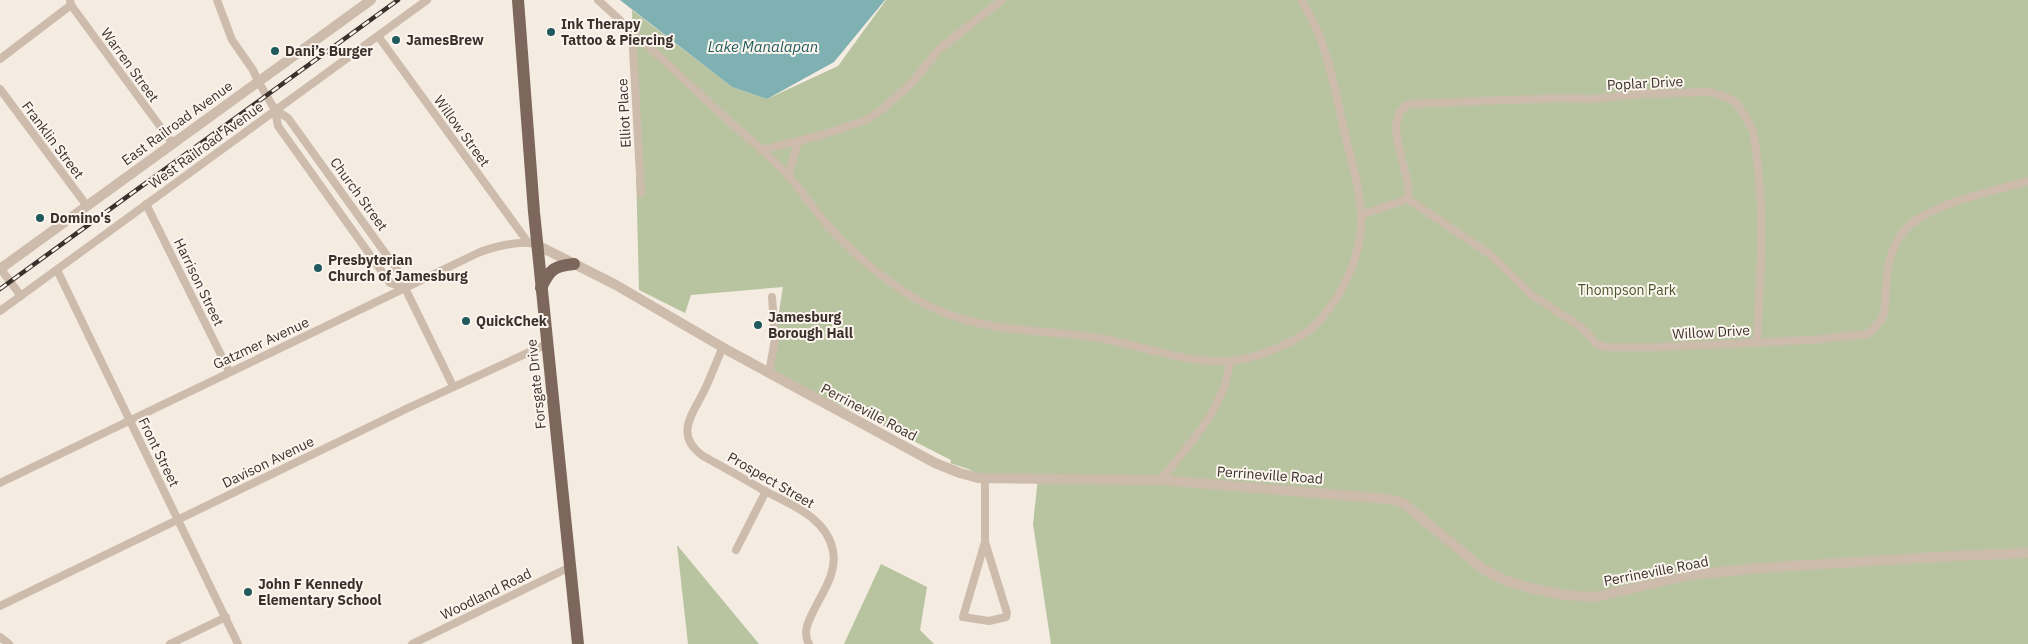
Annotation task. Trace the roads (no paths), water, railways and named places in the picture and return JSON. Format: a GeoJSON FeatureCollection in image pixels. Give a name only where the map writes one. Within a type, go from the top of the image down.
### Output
{"type":"FeatureCollection","features":[{"type":"Feature","properties":{"kind":"main road","name":"Forsgate Drive"},"geometry":{"type":"LineString","coordinates":[[518,0],[532,243],[542,288],[578,644]]}},
{"type":"Feature","properties":{"kind":"main road"},"geometry":{"type":"LineString","coordinates":[[542,288],[548,273],[555,268],[574,264]]}},
{"type":"Feature","properties":{"kind":"street","name":"Church Street"},"geometry":{"type":"LineString","coordinates":[[217,0],[232,40],[253,70],[275,110],[278,126],[390,283],[405,288]]}},
{"type":"Feature","properties":{"kind":"street","name":"East Railroad Avenue"},"geometry":{"type":"LineString","coordinates":[[0,269],[371,0]]}},
{"type":"Feature","properties":{"kind":"street","name":"West Railroad Avenue"},"geometry":{"type":"LineString","coordinates":[[0,311],[428,0]]}},
{"type":"Feature","properties":{"kind":"street"},"geometry":{"type":"LineString","coordinates":[[598,0],[788,176],[829,228],[846,245],[895,284],[938,310],[995,328],[1071,334],[1121,342],[1175,355],[1231,361],[1282,348],[1320,321],[1344,284],[1354,261],[1360,237],[1361,214],[1356,181],[1323,46],[1311,15],[1301,0]]}},
{"type":"Feature","properties":{"kind":"street"},"geometry":{"type":"LineString","coordinates":[[761,150],[798,142],[859,123],[880,111],[914,82],[938,50],[1002,0]]}},
{"type":"Feature","properties":{"kind":"street"},"geometry":{"type":"LineString","coordinates":[[0,59],[71,3]]}},
{"type":"Feature","properties":{"kind":"street","name":"Warren Street"},"geometry":{"type":"LineString","coordinates":[[71,3],[173,144]]}},
{"type":"Feature","properties":{"kind":"street","name":"Elliot Place"},"geometry":{"type":"LineString","coordinates":[[632,31],[641,193]]}},
{"type":"Feature","properties":{"kind":"street","name":"Willow Street"},"geometry":{"type":"LineString","coordinates":[[378,36],[532,243]]}},
{"type":"Feature","properties":{"kind":"street","name":"Franklin Street"},"geometry":{"type":"LineString","coordinates":[[0,89],[87,206]]}},
{"type":"Feature","properties":{"kind":"street","name":"Poplar Drive"},"geometry":{"type":"LineString","coordinates":[[1408,199],[1408,184],[1397,138],[1396,125],[1400,111],[1409,104],[1594,99],[1641,94],[1709,92],[1727,97],[1734,101],[1744,114],[1753,131],[1757,157],[1761,205],[1761,259],[1757,342]]}},
{"type":"Feature","properties":{"kind":"street","name":"Church Street"},"geometry":{"type":"LineString","coordinates":[[275,110],[288,118],[401,275],[405,288]]}},
{"type":"Feature","properties":{"kind":"street"},"geometry":{"type":"LineString","coordinates":[[788,176],[798,142]]}},
{"type":"Feature","properties":{"kind":"street","name":"Willow Drive"},"geometry":{"type":"LineString","coordinates":[[1408,199],[1490,255],[1532,295],[1576,324],[1597,344],[1604,347],[1660,347],[1829,339],[1867,334],[1874,329],[1884,314],[1889,262],[1900,236],[1910,225],[1938,209],[2028,181]]}},
{"type":"Feature","properties":{"kind":"street"},"geometry":{"type":"LineString","coordinates":[[1361,214],[1408,199]]}},
{"type":"Feature","properties":{"kind":"street","name":"Harrison Street"},"geometry":{"type":"LineString","coordinates":[[146,204],[229,371]]}},
{"type":"Feature","properties":{"kind":"street","name":"Perrineville Road"},"geometry":{"type":"LineString","coordinates":[[532,243],[616,285],[722,348],[935,463],[960,473],[985,478],[1161,480],[1367,496],[1403,503],[1483,569],[1504,580],[1564,595],[1595,597],[1690,575],[1749,569],[2028,553]]}},
{"type":"Feature","properties":{"kind":"street","name":"Gatzmer Avenue"},"geometry":{"type":"LineString","coordinates":[[0,483],[229,371],[486,250],[532,243]]}},
{"type":"Feature","properties":{"kind":"street"},"geometry":{"type":"LineString","coordinates":[[0,269],[21,296]]}},
{"type":"Feature","properties":{"kind":"street","name":"Front Street"},"geometry":{"type":"LineString","coordinates":[[57,270],[238,644]]}},
{"type":"Feature","properties":{"kind":"street"},"geometry":{"type":"LineString","coordinates":[[405,288],[453,386]]}},
{"type":"Feature","properties":{"kind":"street"},"geometry":{"type":"LineString","coordinates":[[769,373],[775,339],[772,297]]}},
{"type":"Feature","properties":{"kind":"street","name":"Davison Avenue"},"geometry":{"type":"LineString","coordinates":[[0,606],[453,386],[547,344]]}},
{"type":"Feature","properties":{"kind":"street","name":"Prospect Street"},"geometry":{"type":"LineString","coordinates":[[722,348],[687,424],[687,438],[694,449],[703,456],[804,512],[823,530],[830,540],[833,552],[833,566],[830,578],[807,625],[805,636],[809,644]]}},
{"type":"Feature","properties":{"kind":"street"},"geometry":{"type":"LineString","coordinates":[[1161,480],[1200,431],[1215,406],[1224,388],[1231,361]]}},
{"type":"Feature","properties":{"kind":"street"},"geometry":{"type":"LineString","coordinates":[[985,478],[985,542],[963,617],[989,621],[1006,616],[1007,613],[985,542]]}},
{"type":"Feature","properties":{"kind":"street"},"geometry":{"type":"LineString","coordinates":[[736,550],[766,491]]}},
{"type":"Feature","properties":{"kind":"street","name":"Woodland Road"},"geometry":{"type":"LineString","coordinates":[[412,644],[570,567]]}},
{"type":"Feature","properties":{"kind":"street"},"geometry":{"type":"LineString","coordinates":[[170,644],[226,617]]}},
{"type":"Feature","properties":{"kind":"street"},"geometry":{"type":"LineString","coordinates":[[0,637],[9,644]]}},
{"type":"Feature","properties":{"kind":"water","name":"Lake Manalapan"},"geometry":{"type":"Polygon","coordinates":[[[620,0],[885,0],[834,62],[767,99],[732,87],[620,0]]]}},
{"type":"Feature","properties":{"kind":"railway"},"geometry":{"type":"LineString","coordinates":[[0,289],[398,0]]}},
{"type":"Feature","properties":{"kind":"place","name":"Ink Therapy Tattoo & Piercing"},"geometry":{"type":"Point","coordinates":[551,32]}},
{"type":"Feature","properties":{"kind":"place","name":"JamesBrew"},"geometry":{"type":"Point","coordinates":[396,40]}},
{"type":"Feature","properties":{"kind":"place","name":"Dani’s Burger"},"geometry":{"type":"Point","coordinates":[275,51]}},
{"type":"Feature","properties":{"kind":"place","name":"Domino's"},"geometry":{"type":"Point","coordinates":[40,218]}},
{"type":"Feature","properties":{"kind":"place","name":"Presbyterian Church of Jamesburg"},"geometry":{"type":"Point","coordinates":[318,268]}},
{"type":"Feature","properties":{"kind":"place","name":"QuickChek"},"geometry":{"type":"Point","coordinates":[466,321]}},
{"type":"Feature","properties":{"kind":"place","name":"Jamesburg Borough Hall"},"geometry":{"type":"Point","coordinates":[758,325]}},
{"type":"Feature","properties":{"kind":"place","name":"John F Kennedy Elementary School"},"geometry":{"type":"Point","coordinates":[248,592]}},
{"type":"Feature","properties":{"kind":"park label","name":"Thompson Park"},"geometry":{"type":"Point","coordinates":[1627,290]}}]}
